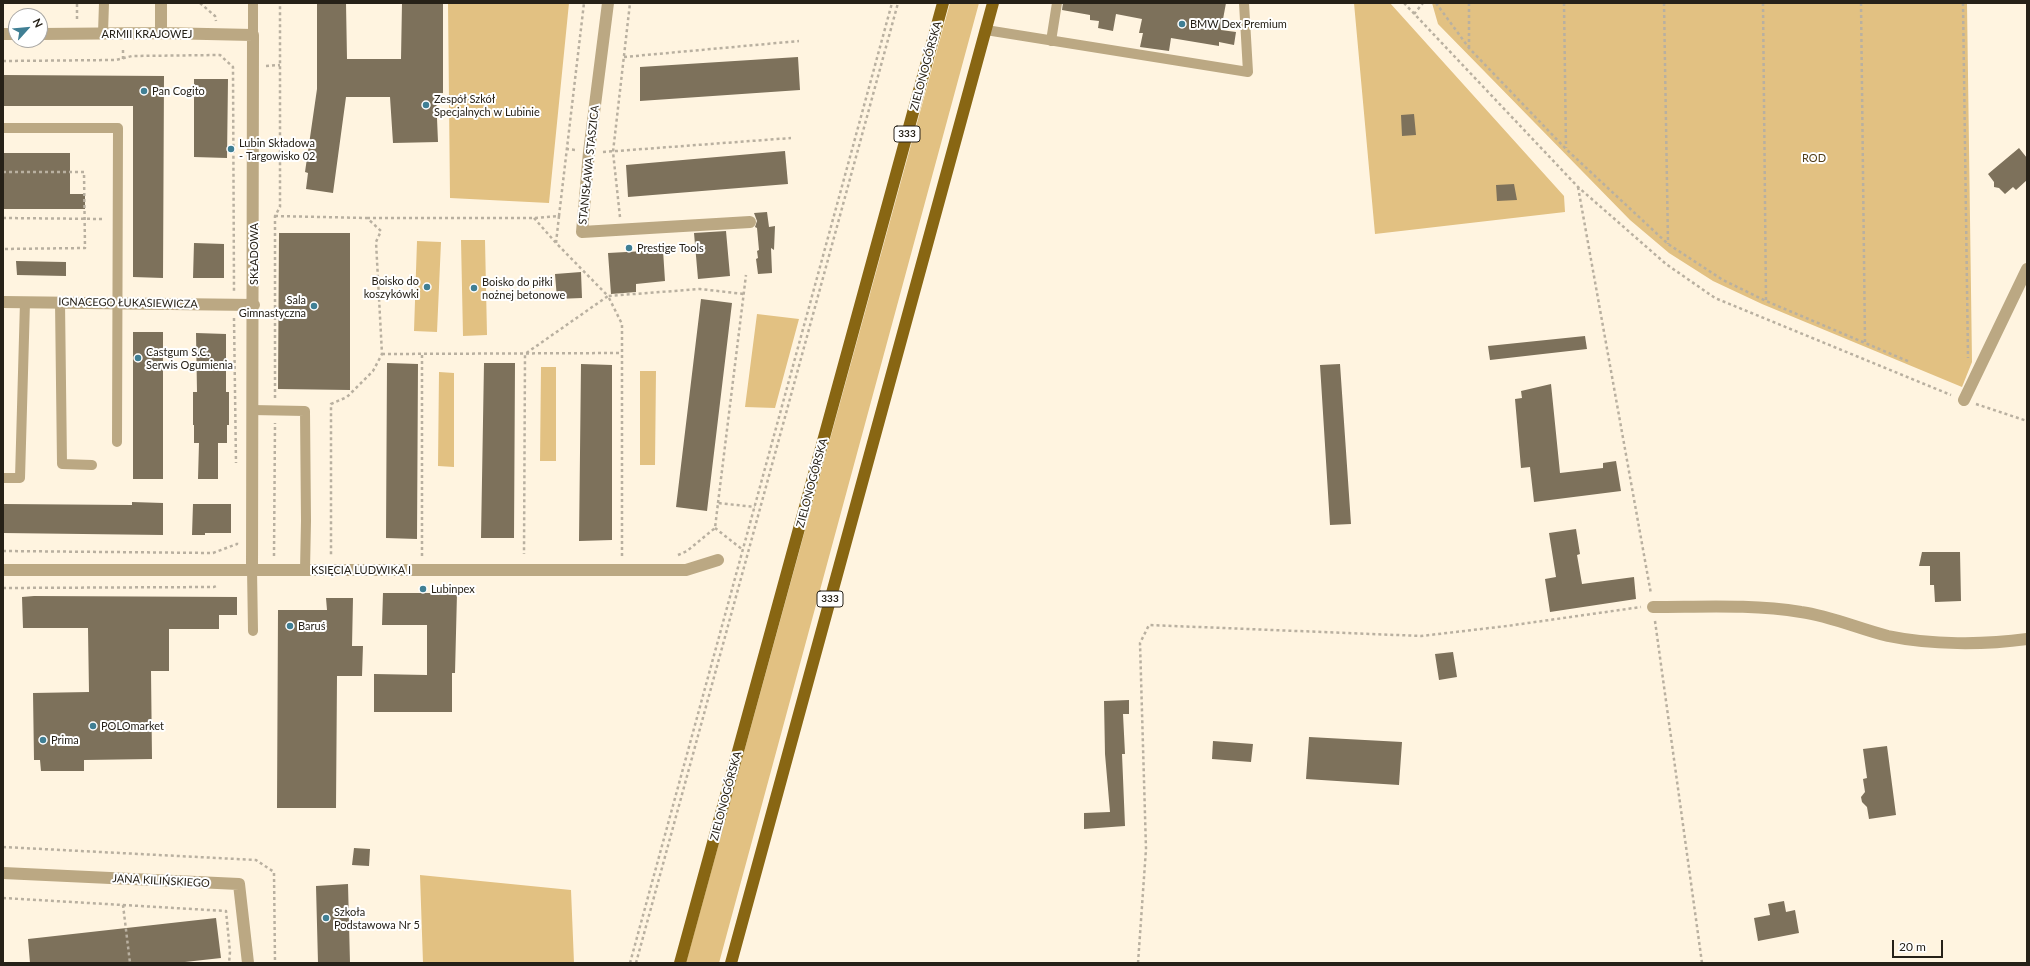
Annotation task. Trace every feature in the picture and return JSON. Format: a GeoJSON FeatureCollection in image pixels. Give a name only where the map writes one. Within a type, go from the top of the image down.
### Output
{"type":"FeatureCollection","features":[{"type":"Feature","properties":{"kind":"main road","name":"ZIELONOGÓRSKA"},"geometry":{"type":"LineString","coordinates":[[680,963],[943,3]]}},
{"type":"Feature","properties":{"kind":"main road","name":"333"},"geometry":{"type":"LineString","coordinates":[[731,963],[993,3]]}},
{"type":"Feature","properties":{"kind":"street"},"geometry":{"type":"LineString","coordinates":[[161,33],[162,3]]}},
{"type":"Feature","properties":{"kind":"street","name":"STANISŁAWA STASZICA"},"geometry":{"type":"LineString","coordinates":[[608,3],[589,152],[582,232],[750,222]]}},
{"type":"Feature","properties":{"kind":"street","name":"ARMII KRAJOWEJ"},"geometry":{"type":"LineString","coordinates":[[48,34],[161,33],[253,35]]}},
{"type":"Feature","properties":{"kind":"street","name":"SKŁADOWA"},"geometry":{"type":"LineString","coordinates":[[252,570],[252,410],[254,305],[253,35]]}},
{"type":"Feature","properties":{"kind":"street"},"geometry":{"type":"LineString","coordinates":[[1964,400],[2027,269]]}},
{"type":"Feature","properties":{"kind":"street","name":"IGNACEGO ŁUKASIEWICZA"},"geometry":{"type":"LineString","coordinates":[[3,302],[117,302],[254,305]]}},
{"type":"Feature","properties":{"kind":"street","name":"KSIĘCIA LUDWIKA I"},"geometry":{"type":"LineString","coordinates":[[3,570],[686,570],[718,560]]}},
{"type":"Feature","properties":{"kind":"street"},"geometry":{"type":"LineString","coordinates":[[1653,607],[1760,608],[1802,612],[1845,622],[1888,636],[1919,640],[1981,643],[2027,639]]}},
{"type":"Feature","properties":{"kind":"street","name":"JANA KILIŃSKIEGO"},"geometry":{"type":"LineString","coordinates":[[3,873],[239,884],[248,963]]}},
{"type":"Feature","properties":{"kind":"lane"},"geometry":{"type":"LineString","coordinates":[[103,33],[104,3]]}},
{"type":"Feature","properties":{"kind":"lane"},"geometry":{"type":"LineString","coordinates":[[253,3],[253,35]]}},
{"type":"Feature","properties":{"kind":"lane"},"geometry":{"type":"LineString","coordinates":[[1051,41],[1057,3]]}},
{"type":"Feature","properties":{"kind":"lane"},"geometry":{"type":"LineString","coordinates":[[986,30],[1248,72],[1244,3]]}},
{"type":"Feature","properties":{"kind":"lane"},"geometry":{"type":"LineString","coordinates":[[3,128],[118,128],[117,442]]}},
{"type":"Feature","properties":{"kind":"lane"},"geometry":{"type":"LineString","coordinates":[[3,478],[20,478],[25,302]]}},
{"type":"Feature","properties":{"kind":"lane"},"geometry":{"type":"LineString","coordinates":[[60,302],[62,464],[92,465]]}},
{"type":"Feature","properties":{"kind":"lane"},"geometry":{"type":"LineString","coordinates":[[252,410],[305,411],[305,570]]}},
{"type":"Feature","properties":{"kind":"lane"},"geometry":{"type":"LineString","coordinates":[[252,570],[253,631]]}},
{"type":"Feature","properties":{"kind":"path"},"geometry":{"type":"LineString","coordinates":[[77,3],[77,19]]}},
{"type":"Feature","properties":{"kind":"path"},"geometry":{"type":"LineString","coordinates":[[274,569],[274,216],[280,207],[280,3]]}},
{"type":"Feature","properties":{"kind":"path"},"geometry":{"type":"LineString","coordinates":[[556,243],[584,3]]}},
{"type":"Feature","properties":{"kind":"path"},"geometry":{"type":"LineString","coordinates":[[621,230],[613,152],[630,3]]}},
{"type":"Feature","properties":{"kind":"path"},"geometry":{"type":"LineString","coordinates":[[630,963],[892,3]]}},
{"type":"Feature","properties":{"kind":"path"},"geometry":{"type":"LineString","coordinates":[[636,963],[898,3]]}},
{"type":"Feature","properties":{"kind":"path"},"geometry":{"type":"LineString","coordinates":[[1404,3],[1578,187],[1666,264],[1715,298],[1964,400],[2027,421]]}},
{"type":"Feature","properties":{"kind":"path"},"geometry":{"type":"LineString","coordinates":[[1414,14],[1423,3]]}},
{"type":"Feature","properties":{"kind":"path"},"geometry":{"type":"LineString","coordinates":[[1436,3],[1469,48],[1566,149],[1668,244],[1723,280],[1766,301],[1910,362]]}},
{"type":"Feature","properties":{"kind":"path"},"geometry":{"type":"LineString","coordinates":[[1468,3],[1469,48]]}},
{"type":"Feature","properties":{"kind":"path"},"geometry":{"type":"LineString","coordinates":[[1564,3],[1566,149]]}},
{"type":"Feature","properties":{"kind":"path"},"geometry":{"type":"LineString","coordinates":[[1664,3],[1668,244]]}},
{"type":"Feature","properties":{"kind":"path"},"geometry":{"type":"LineString","coordinates":[[1763,3],[1766,301]]}},
{"type":"Feature","properties":{"kind":"path"},"geometry":{"type":"LineString","coordinates":[[1861,3],[1865,344]]}},
{"type":"Feature","properties":{"kind":"path"},"geometry":{"type":"LineString","coordinates":[[1963,3],[1968,361]]}},
{"type":"Feature","properties":{"kind":"path"},"geometry":{"type":"LineString","coordinates":[[624,57],[799,41]]}},
{"type":"Feature","properties":{"kind":"path"},"geometry":{"type":"LineString","coordinates":[[566,150],[613,152],[791,138]]}},
{"type":"Feature","properties":{"kind":"path"},"geometry":{"type":"LineString","coordinates":[[3,172],[84,172],[85,248],[3,248]]}},
{"type":"Feature","properties":{"kind":"path"},"geometry":{"type":"LineString","coordinates":[[1578,187],[1653,607],[1702,963]]}},
{"type":"Feature","properties":{"kind":"path"},"geometry":{"type":"LineString","coordinates":[[274,216],[367,218],[534,218],[559,216]]}},
{"type":"Feature","properties":{"kind":"path"},"geometry":{"type":"LineString","coordinates":[[3,218],[118,219]]}},
{"type":"Feature","properties":{"kind":"path"},"geometry":{"type":"LineString","coordinates":[[330,556],[331,404],[347,397],[373,371],[382,354],[376,242],[381,231],[367,218]]}},
{"type":"Feature","properties":{"kind":"path"},"geometry":{"type":"LineString","coordinates":[[534,218],[556,243],[608,296],[622,324],[622,556]]}},
{"type":"Feature","properties":{"kind":"path"},"geometry":{"type":"LineString","coordinates":[[673,557],[687,552],[715,528],[746,275]]}},
{"type":"Feature","properties":{"kind":"path"},"geometry":{"type":"LineString","coordinates":[[525,354],[608,296],[700,289],[744,294]]}},
{"type":"Feature","properties":{"kind":"path"},"geometry":{"type":"LineString","coordinates":[[382,354],[622,353]]}},
{"type":"Feature","properties":{"kind":"path"},"geometry":{"type":"LineString","coordinates":[[422,354],[422,556]]}},
{"type":"Feature","properties":{"kind":"path"},"geometry":{"type":"LineString","coordinates":[[524,554],[525,354]]}},
{"type":"Feature","properties":{"kind":"path"},"geometry":{"type":"LineString","coordinates":[[718,503],[755,507]]}},
{"type":"Feature","properties":{"kind":"path"},"geometry":{"type":"LineString","coordinates":[[715,528],[743,550]]}},
{"type":"Feature","properties":{"kind":"path"},"geometry":{"type":"LineString","coordinates":[[516,555],[531,555]]}},
{"type":"Feature","properties":{"kind":"path"},"geometry":{"type":"LineString","coordinates":[[274,556],[282,556]]}},
{"type":"Feature","properties":{"kind":"path"},"geometry":{"type":"LineString","coordinates":[[305,556],[338,556]]}},
{"type":"Feature","properties":{"kind":"path"},"geometry":{"type":"LineString","coordinates":[[414,556],[430,556]]}},
{"type":"Feature","properties":{"kind":"path"},"geometry":{"type":"LineString","coordinates":[[614,556],[629,556]]}},
{"type":"Feature","properties":{"kind":"path"},"geometry":{"type":"LineString","coordinates":[[3,588],[214,587],[224,583]]}},
{"type":"Feature","properties":{"kind":"path"},"geometry":{"type":"LineString","coordinates":[[1138,963],[1146,849],[1140,643],[1149,625],[1421,636],[1507,626],[1637,607],[1653,607]]}},
{"type":"Feature","properties":{"kind":"path"},"geometry":{"type":"LineString","coordinates":[[3,898],[226,911],[230,952],[228,963]]}},
{"type":"Feature","properties":{"kind":"path"},"geometry":{"type":"LineString","coordinates":[[122,906],[130,963]]}},
{"type":"Feature","properties":{"kind":"green space"},"geometry":{"type":"Polygon","coordinates":[[[448,3],[569,3],[549,203],[450,198],[448,3]]]}},
{"type":"Feature","properties":{"kind":"green space"},"geometry":{"type":"Polygon","coordinates":[[[950,3],[979,3],[719,963],[686,963],[950,3]]]}},
{"type":"Feature","properties":{"kind":"green space"},"geometry":{"type":"Polygon","coordinates":[[[1354,3],[1390,3],[1564,196],[1565,212],[1375,234],[1354,3]]]}},
{"type":"Feature","properties":{"kind":"green space","name":"ROD"},"geometry":{"type":"Polygon","coordinates":[[[1432,3],[1967,3],[1972,362],[1962,387],[1762,304],[1713,281],[1669,253],[1630,220],[1438,24],[1432,3]]]}},
{"type":"Feature","properties":{"kind":"green space","name":"Boisko do piłki nożnej betonowe"},"geometry":{"type":"Polygon","coordinates":[[[461,240],[485,240],[487,335],[463,336],[461,240]]]}},
{"type":"Feature","properties":{"kind":"green space","name":"Boisko do koszykówki"},"geometry":{"type":"Polygon","coordinates":[[[417,241],[441,242],[437,332],[414,331],[417,241]]]}},
{"type":"Feature","properties":{"kind":"green space"},"geometry":{"type":"Polygon","coordinates":[[[757,314],[799,319],[775,408],[745,407],[757,314]]]}},
{"type":"Feature","properties":{"kind":"green space"},"geometry":{"type":"Polygon","coordinates":[[[541,367],[556,367],[556,461],[540,461],[541,367]]]}},
{"type":"Feature","properties":{"kind":"green space"},"geometry":{"type":"Polygon","coordinates":[[[640,371],[656,371],[655,465],[640,465],[640,371]]]}},
{"type":"Feature","properties":{"kind":"green space"},"geometry":{"type":"Polygon","coordinates":[[[439,372],[454,373],[454,467],[438,466],[439,372]]]}},
{"type":"Feature","properties":{"kind":"green space"},"geometry":{"type":"Polygon","coordinates":[[[420,875],[571,890],[574,963],[423,963],[420,875]]]}},
{"type":"Feature","properties":{"kind":"building"},"geometry":{"type":"Polygon","coordinates":[[[317,3],[346,3],[347,59],[401,59],[402,3],[443,3],[443,93],[436,94],[438,142],[393,143],[390,97],[346,97],[333,193],[306,189],[308,173],[305,172],[317,89],[317,3]]]}},
{"type":"Feature","properties":{"kind":"building","name":"BMW Dex Premium"},"geometry":{"type":"Polygon","coordinates":[[[1063,3],[1226,3],[1221,30],[1236,32],[1234,45],[1219,42],[1219,46],[1171,38],[1169,51],[1140,47],[1143,33],[1139,33],[1142,19],[1116,14],[1113,31],[1098,28],[1099,21],[1090,20],[1090,15],[1062,10],[1063,3]]]}},
{"type":"Feature","properties":{"kind":"building"},"geometry":{"type":"Polygon","coordinates":[[[798,57],[800,90],[640,101],[640,67],[798,57]]]}},
{"type":"Feature","properties":{"kind":"building"},"geometry":{"type":"Polygon","coordinates":[[[3,75],[164,76],[163,278],[133,277],[133,106],[3,106],[3,75]]]}},
{"type":"Feature","properties":{"kind":"building"},"geometry":{"type":"Polygon","coordinates":[[[194,79],[228,79],[227,158],[194,157],[194,79]]]}},
{"type":"Feature","properties":{"kind":"building"},"geometry":{"type":"Polygon","coordinates":[[[1414,114],[1416,135],[1402,136],[1401,115],[1414,114]]]}},
{"type":"Feature","properties":{"kind":"building"},"geometry":{"type":"Polygon","coordinates":[[[2019,148],[2027,158],[2027,180],[2016,190],[2013,187],[2005,194],[1999,188],[1994,187],[1994,182],[1988,174],[2019,148]]]}},
{"type":"Feature","properties":{"kind":"building"},"geometry":{"type":"Polygon","coordinates":[[[785,151],[788,184],[628,197],[626,165],[785,151]]]}},
{"type":"Feature","properties":{"kind":"building"},"geometry":{"type":"Polygon","coordinates":[[[3,153],[70,153],[70,194],[85,194],[85,209],[3,209],[3,153]]]}},
{"type":"Feature","properties":{"kind":"building"},"geometry":{"type":"Polygon","coordinates":[[[1514,184],[1517,200],[1497,201],[1496,185],[1514,184]]]}},
{"type":"Feature","properties":{"kind":"building"},"geometry":{"type":"Polygon","coordinates":[[[767,212],[769,227],[775,226],[774,250],[771,248],[772,273],[758,274],[756,259],[758,258],[757,251],[759,250],[757,228],[755,227],[757,221],[754,213],[767,212]]]}},
{"type":"Feature","properties":{"kind":"building"},"geometry":{"type":"Polygon","coordinates":[[[726,231],[730,276],[698,279],[694,233],[726,231]]]}},
{"type":"Feature","properties":{"kind":"building","name":"Sala Gimnastyczna"},"geometry":{"type":"Polygon","coordinates":[[[279,233],[350,233],[350,390],[278,389],[279,233]]]}},
{"type":"Feature","properties":{"kind":"building"},"geometry":{"type":"Polygon","coordinates":[[[194,243],[224,244],[224,278],[193,278],[194,243]]]}},
{"type":"Feature","properties":{"kind":"building"},"geometry":{"type":"Polygon","coordinates":[[[663,250],[665,281],[636,284],[636,292],[611,294],[608,253],[663,250]]]}},
{"type":"Feature","properties":{"kind":"building"},"geometry":{"type":"Polygon","coordinates":[[[16,261],[66,262],[66,276],[17,275],[16,261]]]}},
{"type":"Feature","properties":{"kind":"building"},"geometry":{"type":"Polygon","coordinates":[[[581,272],[582,298],[557,299],[555,274],[581,272]]]}},
{"type":"Feature","properties":{"kind":"building"},"geometry":{"type":"Polygon","coordinates":[[[701,299],[732,303],[707,511],[676,507],[701,299]]]}},
{"type":"Feature","properties":{"kind":"building"},"geometry":{"type":"Polygon","coordinates":[[[133,332],[163,332],[163,479],[133,479],[133,332]]]}},
{"type":"Feature","properties":{"kind":"building"},"geometry":{"type":"Polygon","coordinates":[[[196,333],[226,334],[226,392],[229,392],[229,425],[227,425],[227,443],[218,443],[218,479],[198,479],[199,443],[194,443],[193,425],[193,392],[197,392],[196,333]]]}},
{"type":"Feature","properties":{"kind":"building"},"geometry":{"type":"Polygon","coordinates":[[[1585,336],[1587,349],[1490,360],[1488,346],[1585,336]]]}},
{"type":"Feature","properties":{"kind":"building"},"geometry":{"type":"Polygon","coordinates":[[[387,363],[418,364],[417,539],[386,538],[387,363]]]}},
{"type":"Feature","properties":{"kind":"building"},"geometry":{"type":"Polygon","coordinates":[[[484,363],[515,363],[514,538],[481,538],[484,363]]]}},
{"type":"Feature","properties":{"kind":"building"},"geometry":{"type":"Polygon","coordinates":[[[581,364],[612,365],[612,540],[579,541],[581,364]]]}},
{"type":"Feature","properties":{"kind":"building"},"geometry":{"type":"Polygon","coordinates":[[[1340,364],[1351,524],[1330,525],[1320,365],[1340,364]]]}},
{"type":"Feature","properties":{"kind":"building"},"geometry":{"type":"Polygon","coordinates":[[[1551,384],[1560,473],[1603,468],[1603,463],[1616,461],[1621,491],[1534,502],[1530,467],[1521,468],[1515,399],[1522,398],[1521,391],[1551,384]]]}},
{"type":"Feature","properties":{"kind":"building"},"geometry":{"type":"Polygon","coordinates":[[[132,502],[163,503],[163,535],[3,533],[3,504],[132,505],[132,502]]]}},
{"type":"Feature","properties":{"kind":"building"},"geometry":{"type":"Polygon","coordinates":[[[193,504],[231,504],[231,533],[205,533],[205,535],[192,535],[193,504]]]}},
{"type":"Feature","properties":{"kind":"building"},"geometry":{"type":"Polygon","coordinates":[[[1576,529],[1580,554],[1577,555],[1582,584],[1634,577],[1636,599],[1550,612],[1545,579],[1556,577],[1549,533],[1576,529]]]}},
{"type":"Feature","properties":{"kind":"building"},"geometry":{"type":"Polygon","coordinates":[[[1922,552],[1960,552],[1961,601],[1935,602],[1934,585],[1930,585],[1930,566],[1919,566],[1922,552]]]}},
{"type":"Feature","properties":{"kind":"building"},"geometry":{"type":"Polygon","coordinates":[[[383,593],[457,593],[455,673],[452,673],[452,712],[374,712],[374,674],[427,675],[427,625],[382,625],[383,593]]]}},
{"type":"Feature","properties":{"kind":"building"},"geometry":{"type":"Polygon","coordinates":[[[22,597],[237,597],[237,615],[219,615],[219,629],[169,629],[169,671],[151,671],[152,759],[84,760],[84,771],[41,771],[40,760],[34,760],[33,693],[89,692],[88,628],[23,628],[22,597]]]}},
{"type":"Feature","properties":{"kind":"building"},"geometry":{"type":"Polygon","coordinates":[[[326,598],[353,598],[352,646],[363,646],[362,676],[337,676],[336,808],[277,808],[278,610],[327,610],[326,598]]]}},
{"type":"Feature","properties":{"kind":"building"},"geometry":{"type":"Polygon","coordinates":[[[1453,652],[1457,677],[1439,680],[1435,654],[1453,652]]]}},
{"type":"Feature","properties":{"kind":"building"},"geometry":{"type":"Polygon","coordinates":[[[1129,700],[1129,714],[1123,714],[1125,754],[1122,754],[1125,826],[1084,829],[1084,813],[1110,812],[1105,754],[1104,701],[1129,700]]]}},
{"type":"Feature","properties":{"kind":"building"},"geometry":{"type":"Polygon","coordinates":[[[1309,737],[1402,742],[1399,785],[1306,779],[1309,737]]]}},
{"type":"Feature","properties":{"kind":"building"},"geometry":{"type":"Polygon","coordinates":[[[1213,741],[1253,744],[1251,762],[1212,759],[1213,741]]]}},
{"type":"Feature","properties":{"kind":"building"},"geometry":{"type":"Polygon","coordinates":[[[1887,746],[1896,815],[1869,819],[1867,807],[1862,802],[1861,797],[1865,792],[1863,779],[1867,778],[1863,749],[1887,746]]]}},
{"type":"Feature","properties":{"kind":"building"},"geometry":{"type":"Polygon","coordinates":[[[354,848],[370,849],[369,866],[352,865],[354,848]]]}},
{"type":"Feature","properties":{"kind":"building"},"geometry":{"type":"Polygon","coordinates":[[[348,884],[350,963],[318,963],[316,886],[348,884]]]}},
{"type":"Feature","properties":{"kind":"building"},"geometry":{"type":"Polygon","coordinates":[[[1784,901],[1786,912],[1795,910],[1799,933],[1758,941],[1754,918],[1770,915],[1768,904],[1784,901]]]}},
{"type":"Feature","properties":{"kind":"building"},"geometry":{"type":"Polygon","coordinates":[[[216,918],[221,958],[176,963],[30,963],[28,939],[216,918]]]}},
{"type":"Feature","properties":{"kind":"place","name":"BMW Dex Premium"},"geometry":{"type":"Point","coordinates":[1182,24]}},
{"type":"Feature","properties":{"kind":"place","name":"Pan Cogito"},"geometry":{"type":"Point","coordinates":[144,91]}},
{"type":"Feature","properties":{"kind":"place","name":"Zespół Szkół Specjalnych w Lubinie"},"geometry":{"type":"Point","coordinates":[426,105]}},
{"type":"Feature","properties":{"kind":"place","name":"Lubin Składowa - Targowisko 02"},"geometry":{"type":"Point","coordinates":[231,149]}},
{"type":"Feature","properties":{"kind":"place","name":"Prestige Tools"},"geometry":{"type":"Point","coordinates":[629,248]}},
{"type":"Feature","properties":{"kind":"place","name":"Boisko do koszykówki"},"geometry":{"type":"Point","coordinates":[427,287]}},
{"type":"Feature","properties":{"kind":"place","name":"Boisko do piłki nożnej betonowe"},"geometry":{"type":"Point","coordinates":[474,288]}},
{"type":"Feature","properties":{"kind":"place","name":"Sala Gimnastyczna"},"geometry":{"type":"Point","coordinates":[314,306]}},
{"type":"Feature","properties":{"kind":"place","name":"Castgum S.C. Serwis Ogumienia"},"geometry":{"type":"Point","coordinates":[138,358]}},
{"type":"Feature","properties":{"kind":"place","name":"Lubinpex"},"geometry":{"type":"Point","coordinates":[423,589]}},
{"type":"Feature","properties":{"kind":"place","name":"Baruś"},"geometry":{"type":"Point","coordinates":[290,626]}},
{"type":"Feature","properties":{"kind":"place","name":"POLOmarket"},"geometry":{"type":"Point","coordinates":[93,726]}},
{"type":"Feature","properties":{"kind":"place","name":"Prima"},"geometry":{"type":"Point","coordinates":[43,740]}},
{"type":"Feature","properties":{"kind":"place","name":"Szkoła Podstawowa Nr 5"},"geometry":{"type":"Point","coordinates":[326,918]}}]}
